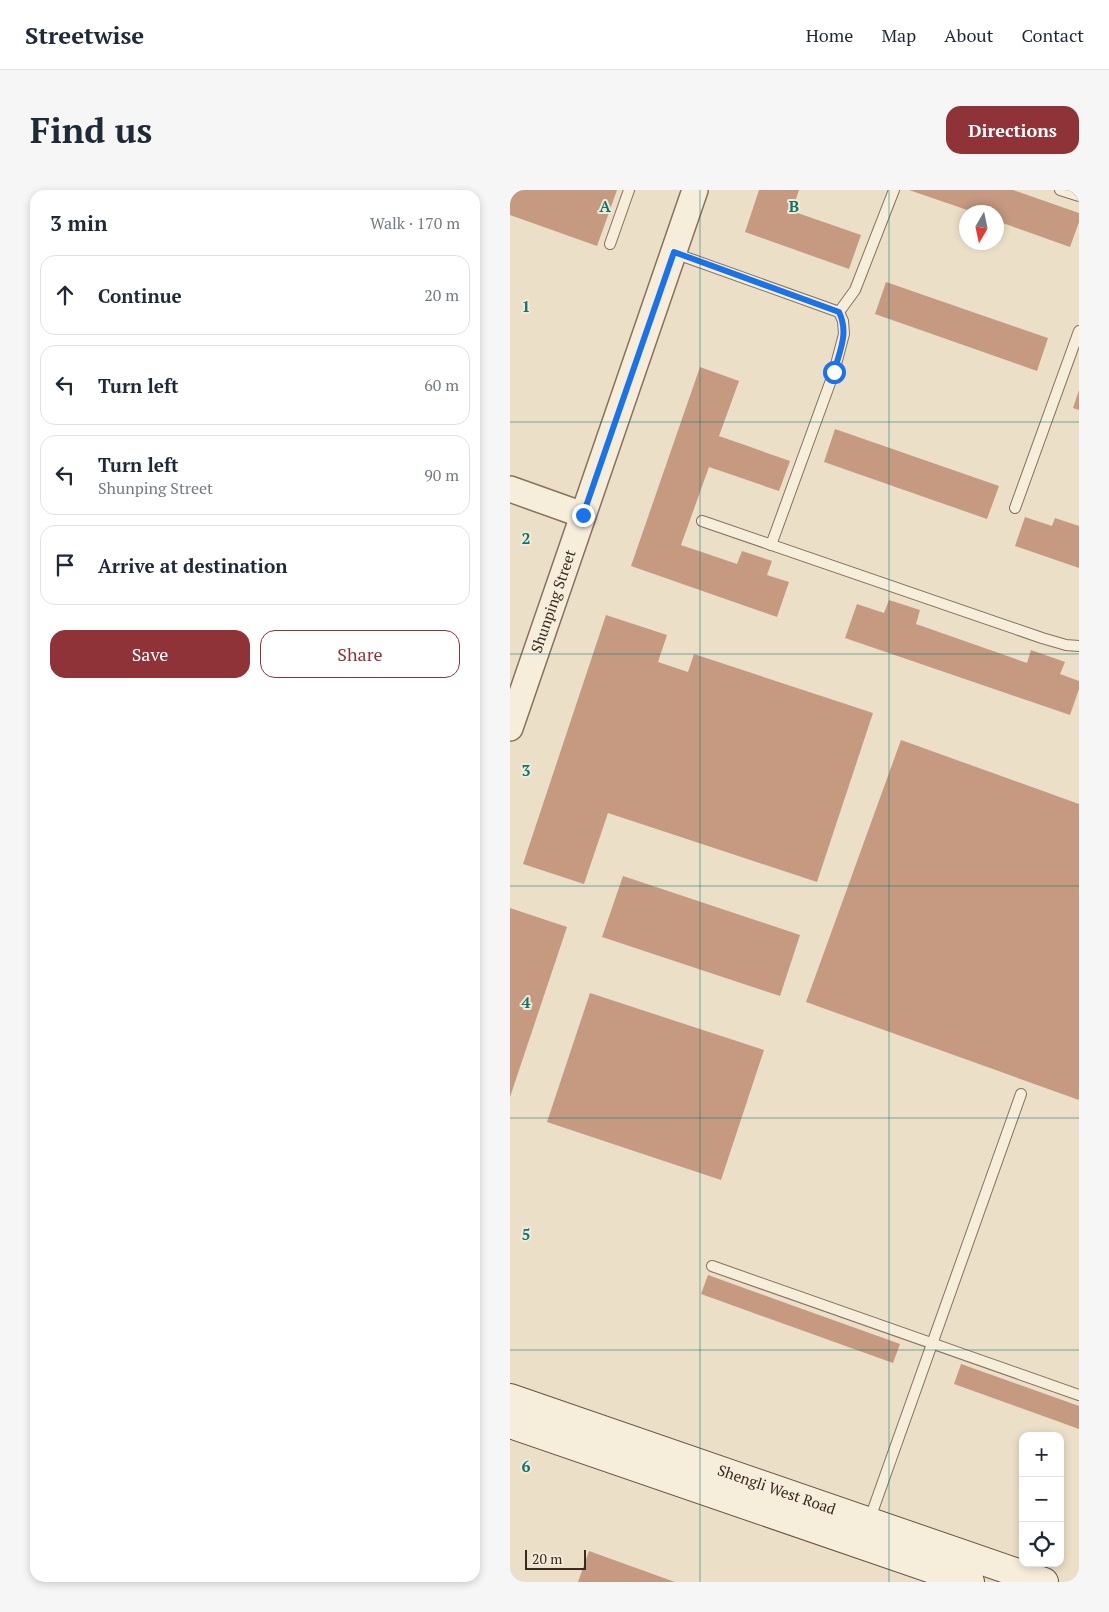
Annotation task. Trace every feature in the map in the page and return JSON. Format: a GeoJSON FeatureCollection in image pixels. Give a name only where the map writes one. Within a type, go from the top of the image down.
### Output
{"type":"FeatureCollection","features":[{"type":"Feature","properties":{"kind":"main road","name":"Shengli West Road"},"geometry":{"type":"LineString","coordinates":[[510,1398],[1044,1582]]}},
{"type":"Feature","properties":{"kind":"main road","name":"Shengli West Road"},"geometry":{"type":"LineString","coordinates":[[510,1424],[970,1582]]}},
{"type":"Feature","properties":{"kind":"street","name":"Shunping Street"},"geometry":{"type":"LineString","coordinates":[[510,728],[695,190]]}},
{"type":"Feature","properties":{"kind":"street"},"geometry":{"type":"LineString","coordinates":[[510,490],[583,515]]}},
{"type":"Feature","properties":{"kind":"lane"},"geometry":{"type":"LineString","coordinates":[[610,244],[629,190]]}},
{"type":"Feature","properties":{"kind":"lane"},"geometry":{"type":"LineString","coordinates":[[839,312],[855,290],[894,190]]}},
{"type":"Feature","properties":{"kind":"lane"},"geometry":{"type":"LineString","coordinates":[[1060,190],[1079,196]]}},
{"type":"Feature","properties":{"kind":"lane"},"geometry":{"type":"LineString","coordinates":[[674,252],[839,312],[843,321],[844,334],[834,372],[771,545]]}},
{"type":"Feature","properties":{"kind":"lane"},"geometry":{"type":"LineString","coordinates":[[1015,508],[1079,331]]}},
{"type":"Feature","properties":{"kind":"lane"},"geometry":{"type":"LineString","coordinates":[[702,521],[1042,638],[1066,645],[1079,646]]}},
{"type":"Feature","properties":{"kind":"lane"},"geometry":{"type":"LineString","coordinates":[[868,1522],[1021,1094]]}},
{"type":"Feature","properties":{"kind":"lane"},"geometry":{"type":"LineString","coordinates":[[712,1266],[1079,1395]]}},
{"type":"Feature","properties":{"kind":"building"},"geometry":{"type":"Polygon","coordinates":[[[510,190],[617,190],[597,246],[510,215],[510,190]]]}},
{"type":"Feature","properties":{"kind":"building"},"geometry":{"type":"Polygon","coordinates":[[[759,190],[799,190],[792,211],[861,235],[849,269],[745,232],[759,190]]]}},
{"type":"Feature","properties":{"kind":"building"},"geometry":{"type":"Polygon","coordinates":[[[909,190],[1013,190],[1079,213],[1079,222],[1070,247],[1004,223],[1004,205],[959,205],[959,207],[909,190]]]}},
{"type":"Feature","properties":{"kind":"building"},"geometry":{"type":"Polygon","coordinates":[[[886,282],[1048,338],[1037,371],[875,314],[886,282]]]}},
{"type":"Feature","properties":{"kind":"building"},"geometry":{"type":"Polygon","coordinates":[[[700,367],[739,381],[719,436],[790,461],[779,491],[709,467],[681,545],[737,564],[742,551],[772,561],[767,575],[789,582],[777,617],[631,566],[700,367]]]}},
{"type":"Feature","properties":{"kind":"building"},"geometry":{"type":"Polygon","coordinates":[[[1079,390],[1079,410],[1073,408],[1079,390]]]}},
{"type":"Feature","properties":{"kind":"building"},"geometry":{"type":"Polygon","coordinates":[[[835,429],[999,486],[987,519],[824,462],[835,429]]]}},
{"type":"Feature","properties":{"kind":"building"},"geometry":{"type":"Polygon","coordinates":[[[1025,517],[1052,526],[1055,518],[1079,526],[1079,568],[1015,546],[1025,517]]]}},
{"type":"Feature","properties":{"kind":"building"},"geometry":{"type":"Polygon","coordinates":[[[889,600],[920,610],[916,624],[1027,663],[1031,650],[1065,662],[1060,674],[1079,681],[1079,689],[1070,715],[845,638],[857,604],[884,613],[889,600]]]}},
{"type":"Feature","properties":{"kind":"building"},"geometry":{"type":"Polygon","coordinates":[[[606,615],[667,635],[658,662],[688,672],[694,654],[873,713],[817,882],[608,813],[584,884],[523,864],[606,615]]]}},
{"type":"Feature","properties":{"kind":"building"},"geometry":{"type":"Polygon","coordinates":[[[901,740],[1079,804],[1079,1100],[806,1002],[901,740]]]}},
{"type":"Feature","properties":{"kind":"building"},"geometry":{"type":"Polygon","coordinates":[[[623,876],[800,935],[780,996],[602,937],[623,876]]]}},
{"type":"Feature","properties":{"kind":"building"},"geometry":{"type":"Polygon","coordinates":[[[510,908],[567,927],[510,1097],[510,908]]]}},
{"type":"Feature","properties":{"kind":"building"},"geometry":{"type":"Polygon","coordinates":[[[590,993],[764,1050],[721,1180],[547,1122],[590,993]]]}},
{"type":"Feature","properties":{"kind":"building"},"geometry":{"type":"Polygon","coordinates":[[[708,1275],[900,1344],[893,1363],[701,1294],[708,1275]]]}},
{"type":"Feature","properties":{"kind":"building"},"geometry":{"type":"Polygon","coordinates":[[[961,1364],[1079,1406],[1079,1429],[954,1384],[961,1364]]]}},
{"type":"Feature","properties":{"kind":"building"},"geometry":{"type":"Polygon","coordinates":[[[589,1551],[675,1582],[578,1582],[589,1551]]]}},
{"type":"Feature","properties":{"kind":"route"},"geometry":{"type":"LineString","coordinates":[[583,515],[674,252],[839,312],[843,321],[844,334],[834,372]]}}]}
